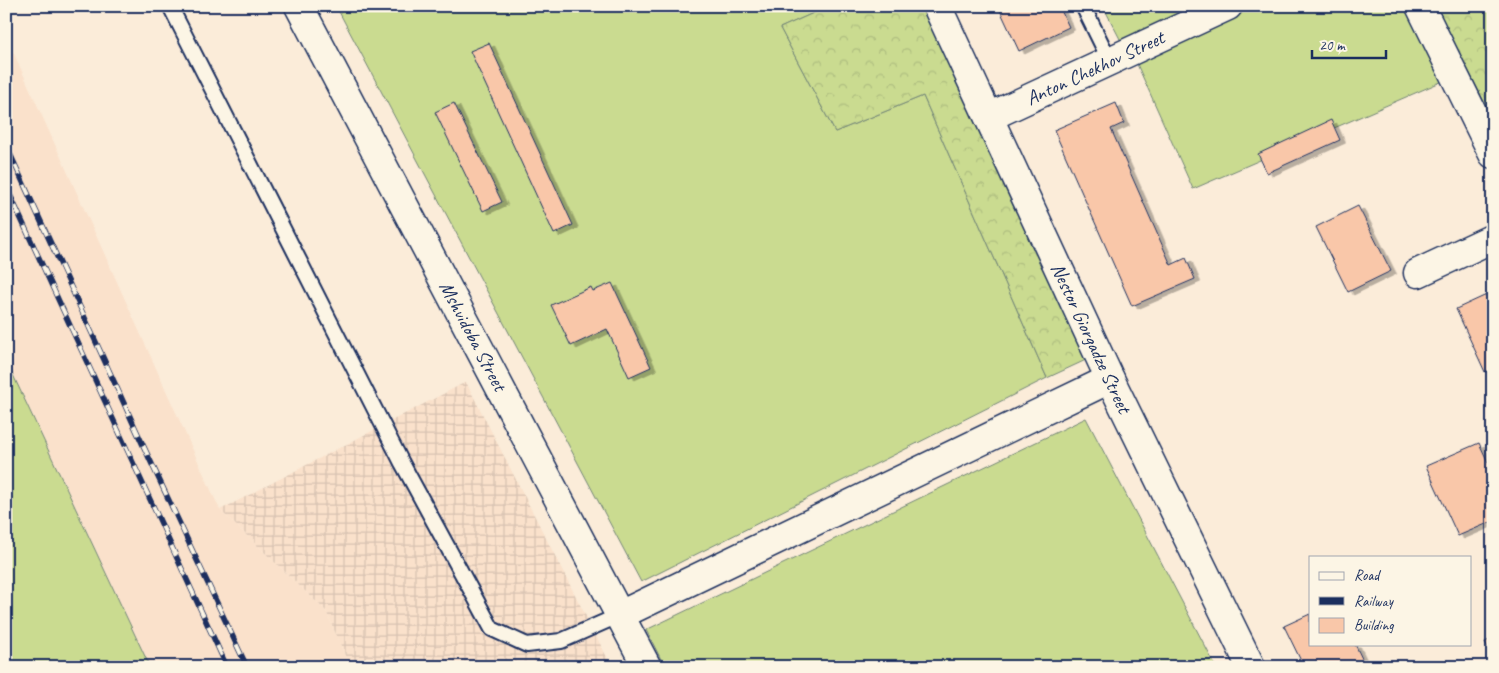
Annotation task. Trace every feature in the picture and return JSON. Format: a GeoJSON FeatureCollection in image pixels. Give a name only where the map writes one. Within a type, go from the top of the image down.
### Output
{"type":"FeatureCollection","features":[{"type":"Feature","properties":{"kind":"street","name":"Mshvidoba Street"},"geometry":{"type":"LineString","coordinates":[[299,6],[647,667]]}},
{"type":"Feature","properties":{"kind":"street","name":"Nestor Giorgadze Street"},"geometry":{"type":"LineString","coordinates":[[938,6],[1110,379],[1251,667]]}},
{"type":"Feature","properties":{"kind":"street","name":"Anton Chekhov Street"},"geometry":{"type":"LineString","coordinates":[[989,118],[1228,6]]}},
{"type":"Feature","properties":{"kind":"street"},"geometry":{"type":"LineString","coordinates":[[1420,6],[1493,154]]}},
{"type":"Feature","properties":{"kind":"street"},"geometry":{"type":"LineString","coordinates":[[1418,273],[1493,238]]}},
{"type":"Feature","properties":{"kind":"street"},"geometry":{"type":"LineString","coordinates":[[620,615],[1110,379]]}},
{"type":"Feature","properties":{"kind":"lane"},"geometry":{"type":"LineString","coordinates":[[170,6],[402,463],[492,629],[527,645],[561,640],[620,615]]}},
{"type":"Feature","properties":{"kind":"lane"},"geometry":{"type":"LineString","coordinates":[[1083,6],[1110,61]]}},
{"type":"Feature","properties":{"kind":"shaded area"},"geometry":{"type":"Polygon","coordinates":[[[6,36],[220,510],[326,611],[350,667],[150,667],[6,360],[6,36]]]}},
{"type":"Feature","properties":{"kind":"shaded area"},"geometry":{"type":"Polygon","coordinates":[[[466,382],[612,667],[350,667],[326,611],[220,510],[466,382]]]}},
{"type":"Feature","properties":{"kind":"green space"},"geometry":{"type":"Polygon","coordinates":[[[336,6],[829,6],[780,28],[835,132],[923,96],[1047,378],[641,582],[336,6]]]}},
{"type":"Feature","properties":{"kind":"green space"},"geometry":{"type":"Polygon","coordinates":[[[829,6],[922,6],[1088,359],[1047,378],[923,96],[835,132],[780,28],[829,6]]]}},
{"type":"Feature","properties":{"kind":"green space"},"geometry":{"type":"Polygon","coordinates":[[[1103,6],[1194,6],[1121,41],[1103,6]]]}},
{"type":"Feature","properties":{"kind":"green space"},"geometry":{"type":"Polygon","coordinates":[[[1255,6],[1404,6],[1443,81],[1193,189],[1136,62],[1255,6]]]}},
{"type":"Feature","properties":{"kind":"green space"},"geometry":{"type":"Polygon","coordinates":[[[1436,6],[1493,6],[1493,120],[1436,6]]]}},
{"type":"Feature","properties":{"kind":"green space"},"geometry":{"type":"Polygon","coordinates":[[[6,360],[150,667],[6,667],[6,360]]]}},
{"type":"Feature","properties":{"kind":"green space"},"geometry":{"type":"Polygon","coordinates":[[[1086,418],[1216,667],[665,667],[646,630],[1086,418]]]}},
{"type":"Feature","properties":{"kind":"building"},"geometry":{"type":"Polygon","coordinates":[[[998,6],[1059,6],[1069,27],[1019,51],[998,6]]]}},
{"type":"Feature","properties":{"kind":"building"},"geometry":{"type":"Polygon","coordinates":[[[489,43],[573,225],[554,234],[470,51],[489,43]]]}},
{"type":"Feature","properties":{"kind":"building"},"geometry":{"type":"Polygon","coordinates":[[[454,103],[502,202],[483,211],[435,112],[454,103]]]}},
{"type":"Feature","properties":{"kind":"building"},"geometry":{"type":"Polygon","coordinates":[[[1116,103],[1124,123],[1111,129],[1171,265],[1186,258],[1195,279],[1132,306],[1054,130],[1116,103]]]}},
{"type":"Feature","properties":{"kind":"building"},"geometry":{"type":"Polygon","coordinates":[[[1331,120],[1340,140],[1267,173],[1258,154],[1331,120]]]}},
{"type":"Feature","properties":{"kind":"building"},"geometry":{"type":"Polygon","coordinates":[[[1358,206],[1391,271],[1348,292],[1316,227],[1358,206]]]}},
{"type":"Feature","properties":{"kind":"building"},"geometry":{"type":"Polygon","coordinates":[[[612,283],[651,367],[629,377],[607,329],[571,346],[551,305],[591,287],[593,291],[612,283]]]}},
{"type":"Feature","properties":{"kind":"building"},"geometry":{"type":"Polygon","coordinates":[[[1493,292],[1493,368],[1485,372],[1456,309],[1493,292]]]}},
{"type":"Feature","properties":{"kind":"building"},"geometry":{"type":"Polygon","coordinates":[[[1479,443],[1493,473],[1493,521],[1458,536],[1426,466],[1479,443]]]}},
{"type":"Feature","properties":{"kind":"building"},"geometry":{"type":"Polygon","coordinates":[[[1309,614],[1309,646],[1356,646],[1366,667],[1304,667],[1284,626],[1309,614]]]}},
{"type":"Feature","properties":{"kind":"building"},"geometry":{"type":"Polygon","coordinates":[[[1493,638],[1493,658],[1485,642],[1493,638]]]}},
{"type":"Feature","properties":{"kind":"railway"},"geometry":{"type":"LineString","coordinates":[[6,145],[247,667]]}},
{"type":"Feature","properties":{"kind":"railway"},"geometry":{"type":"LineString","coordinates":[[6,186],[227,667]]}}]}
